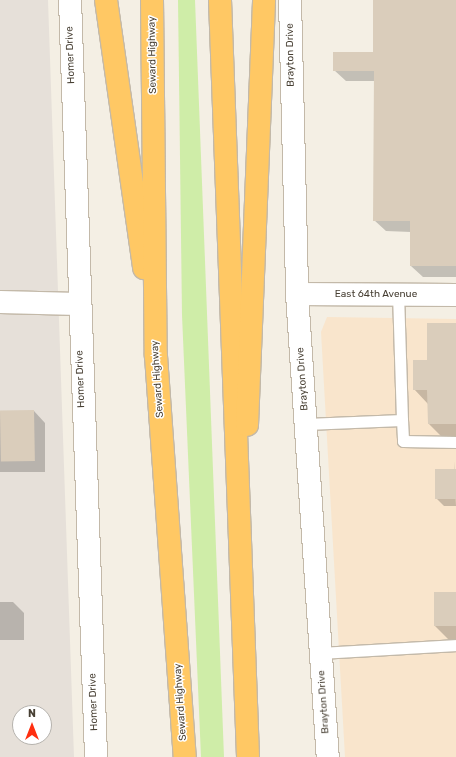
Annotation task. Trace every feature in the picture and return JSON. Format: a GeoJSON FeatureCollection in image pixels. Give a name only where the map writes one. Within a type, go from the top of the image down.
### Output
{"type":"FeatureCollection","features":[{"type":"Feature","properties":{"kind":"highway"},"geometry":{"type":"LineString","coordinates":[[106,0],[156,356]]}},
{"type":"Feature","properties":{"kind":"highway","name":"Seward Highway"},"geometry":{"type":"LineString","coordinates":[[152,0],[156,356],[185,757]]}},
{"type":"Feature","properties":{"kind":"highway"},"geometry":{"type":"LineString","coordinates":[[220,0],[241,628],[248,757]]}},
{"type":"Feature","properties":{"kind":"highway"},"geometry":{"type":"LineString","coordinates":[[241,628],[264,0]]}},
{"type":"Feature","properties":{"kind":"street","name":"Homer Drive"},"geometry":{"type":"LineString","coordinates":[[70,0],[78,304],[96,757]]}},
{"type":"Feature","properties":{"kind":"street","name":"Brayton Drive"},"geometry":{"type":"LineString","coordinates":[[290,0],[297,294],[328,757]]}},
{"type":"Feature","properties":{"kind":"street","name":"East 64th Avenue"},"geometry":{"type":"LineString","coordinates":[[297,294],[456,295]]}},
{"type":"Feature","properties":{"kind":"street"},"geometry":{"type":"LineString","coordinates":[[0,302],[78,304]]}},
{"type":"Feature","properties":{"kind":"lane"},"geometry":{"type":"LineString","coordinates":[[398,295],[403,441],[456,442]]}},
{"type":"Feature","properties":{"kind":"lane"},"geometry":{"type":"LineString","coordinates":[[306,424],[402,420]]}},
{"type":"Feature","properties":{"kind":"lane"},"geometry":{"type":"LineString","coordinates":[[321,653],[456,645]]}},
{"type":"Feature","properties":{"kind":"shaded area"},"geometry":{"type":"Polygon","coordinates":[[[0,0],[48,0],[74,757],[0,757],[0,0]]]}},
{"type":"Feature","properties":{"kind":"shaded area"},"geometry":{"type":"Polygon","coordinates":[[[327,317],[456,319],[456,757],[345,757],[321,332],[327,317]]]}},
{"type":"Feature","properties":{"kind":"green space"},"geometry":{"type":"Polygon","coordinates":[[[178,0],[195,0],[224,757],[201,757],[182,315],[178,0]]]}},
{"type":"Feature","properties":{"kind":"building"},"geometry":{"type":"Polygon","coordinates":[[[373,0],[456,0],[456,266],[410,266],[410,221],[373,221],[374,71],[333,71],[333,52],[373,52],[373,0]]]}},
{"type":"Feature","properties":{"kind":"building"},"geometry":{"type":"Polygon","coordinates":[[[427,323],[456,323],[456,424],[428,424],[427,390],[413,390],[413,360],[427,360],[427,323]]]}},
{"type":"Feature","properties":{"kind":"building"},"geometry":{"type":"Polygon","coordinates":[[[34,410],[35,461],[1,462],[0,411],[34,410]]]}},
{"type":"Feature","properties":{"kind":"building"},"geometry":{"type":"Polygon","coordinates":[[[435,469],[456,469],[456,499],[435,499],[435,469]]]}},
{"type":"Feature","properties":{"kind":"building"},"geometry":{"type":"Polygon","coordinates":[[[434,592],[456,592],[456,626],[434,626],[434,592]]]}}]}
